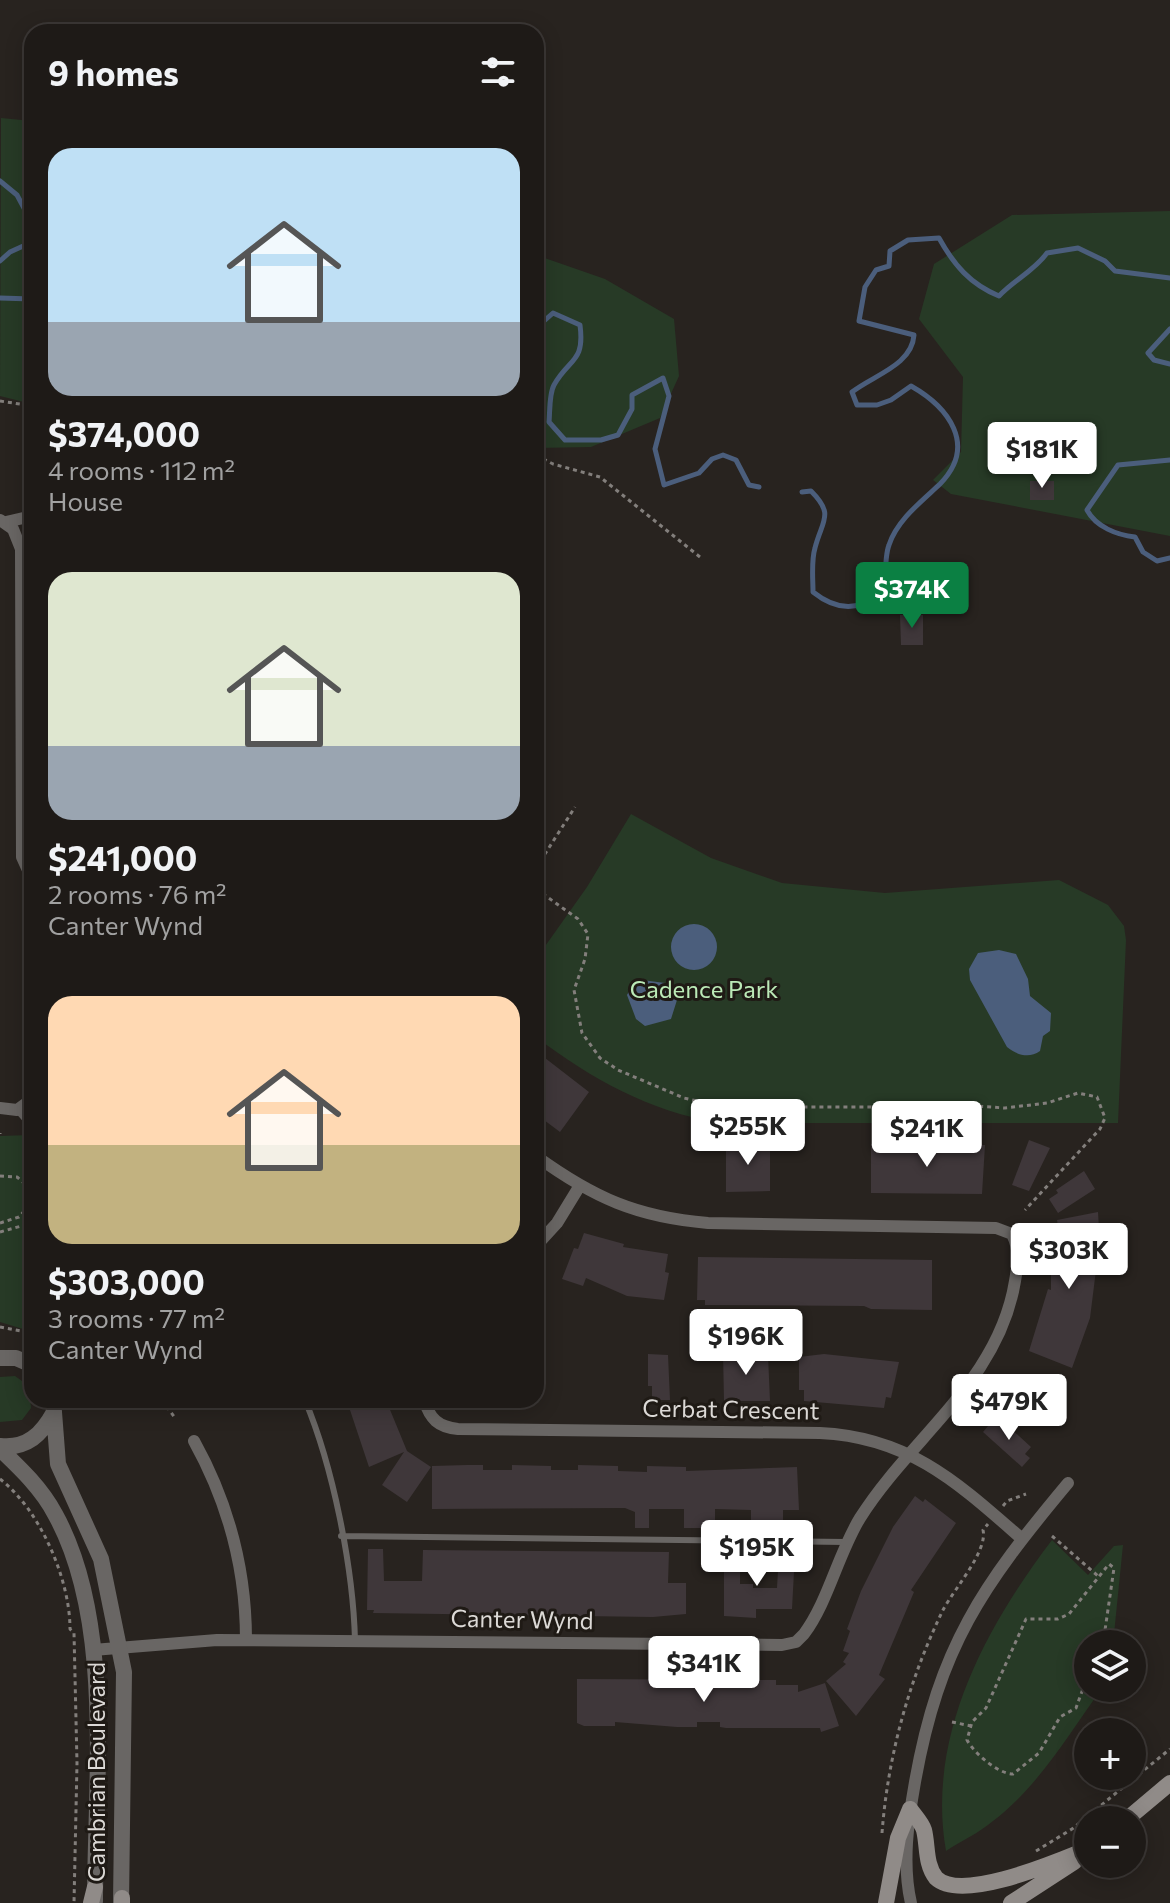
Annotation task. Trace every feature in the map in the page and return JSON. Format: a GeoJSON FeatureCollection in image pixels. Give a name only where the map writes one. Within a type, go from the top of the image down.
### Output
{"type":"FeatureCollection","features":[{"type":"Feature","properties":{"kind":"main road"},"geometry":{"type":"LineString","coordinates":[[1143,1806],[1170,1783]]}},
{"type":"Feature","properties":{"kind":"main road"},"geometry":{"type":"LineString","coordinates":[[910,1809],[923,1827],[932,1872],[938,1881],[952,1888],[1008,1883],[1074,1856]]}},
{"type":"Feature","properties":{"kind":"main road"},"geometry":{"type":"LineString","coordinates":[[886,1903],[898,1838],[910,1809]]}},
{"type":"Feature","properties":{"kind":"main road"},"geometry":{"type":"LineString","coordinates":[[1011,1903],[1074,1860]]}},
{"type":"Feature","properties":{"kind":"street"},"geometry":{"type":"LineString","coordinates":[[3,521],[24,517]]}},
{"type":"Feature","properties":{"kind":"street"},"geometry":{"type":"LineString","coordinates":[[3,521],[24,550]]}},
{"type":"Feature","properties":{"kind":"street"},"geometry":{"type":"LineString","coordinates":[[24,737],[24,861]]}},
{"type":"Feature","properties":{"kind":"street"},"geometry":{"type":"LineString","coordinates":[[0,1108],[17,1110],[24,1105]]}},
{"type":"Feature","properties":{"kind":"street","name":"Canter Wynd"},"geometry":{"type":"LineString","coordinates":[[93,1650],[246,1640],[787,1645],[796,1642],[810,1627],[846,1542],[876,1494],[968,1386],[996,1345],[1012,1298],[1018,1262],[1017,1243],[1008,1230],[685,1221],[642,1214],[579,1187],[544,1162]]}},
{"type":"Feature","properties":{"kind":"street"},"geometry":{"type":"LineString","coordinates":[[544,1237],[557,1223],[579,1187]]}},
{"type":"Feature","properties":{"kind":"street"},"geometry":{"type":"LineString","coordinates":[[0,1448],[35,1438],[53,1408]]}},
{"type":"Feature","properties":{"kind":"street","name":"Cambrian Boulevard"},"geometry":{"type":"LineString","coordinates":[[55,1408],[58,1464],[101,1559],[121,1647],[124,1672],[122,1901]]}},
{"type":"Feature","properties":{"kind":"street","name":"Cerbat Crescent"},"geometry":{"type":"LineString","coordinates":[[427,1408],[439,1425],[458,1429],[836,1434],[909,1453],[948,1475],[1021,1538]]}},
{"type":"Feature","properties":{"kind":"street"},"geometry":{"type":"LineString","coordinates":[[194,1441],[218,1486],[236,1542],[244,1584],[246,1640]]}},
{"type":"Feature","properties":{"kind":"street","name":"Cambrian Boulevard"},"geometry":{"type":"LineString","coordinates":[[0,1448],[41,1491],[57,1517],[80,1581],[93,1650],[94,1898]]}},
{"type":"Feature","properties":{"kind":"street"},"geometry":{"type":"LineString","coordinates":[[911,1903],[906,1867],[910,1809],[926,1727],[944,1667],[976,1603],[1021,1538],[1068,1483]]}},
{"type":"Feature","properties":{"kind":"lane"},"geometry":{"type":"LineString","coordinates":[[17,1110],[24,1118]]}},
{"type":"Feature","properties":{"kind":"lane"},"geometry":{"type":"LineString","coordinates":[[308,1408],[318,1430],[354,1594],[355,1640]]}},
{"type":"Feature","properties":{"kind":"lane"},"geometry":{"type":"LineString","coordinates":[[341,1536],[846,1542]]}},
{"type":"Feature","properties":{"kind":"path"},"geometry":{"type":"LineString","coordinates":[[0,401],[24,405]]}},
{"type":"Feature","properties":{"kind":"path"},"geometry":{"type":"LineString","coordinates":[[544,459],[600,477],[700,557]]}},
{"type":"Feature","properties":{"kind":"path"},"geometry":{"type":"LineString","coordinates":[[544,855],[575,807]]}},
{"type":"Feature","properties":{"kind":"path"},"geometry":{"type":"LineString","coordinates":[[544,895],[578,919],[588,934],[574,1001],[582,1033],[592,1049],[618,1070],[684,1098],[724,1107],[873,1107],[927,1103],[1005,1108],[1047,1103],[1078,1093],[1097,1097],[1105,1118],[1100,1129],[1025,1210]]}},
{"type":"Feature","properties":{"kind":"path"},"geometry":{"type":"LineString","coordinates":[[0,1176],[17,1177],[24,1183]]}},
{"type":"Feature","properties":{"kind":"path"},"geometry":{"type":"LineString","coordinates":[[0,1223],[24,1214]]}},
{"type":"Feature","properties":{"kind":"path"},"geometry":{"type":"LineString","coordinates":[[7,1222],[9,1229]]}},
{"type":"Feature","properties":{"kind":"path"},"geometry":{"type":"LineString","coordinates":[[0,1232],[24,1225]]}},
{"type":"Feature","properties":{"kind":"path"},"geometry":{"type":"LineString","coordinates":[[0,1327],[24,1332]]}},
{"type":"Feature","properties":{"kind":"path"},"geometry":{"type":"LineString","coordinates":[[168,1408],[175,1418]]}},
{"type":"Feature","properties":{"kind":"path"},"geometry":{"type":"LineString","coordinates":[[0,1479],[15,1491],[39,1528],[61,1583],[70,1629],[74,1633],[77,1748],[74,1903]]}},
{"type":"Feature","properties":{"kind":"path"},"geometry":{"type":"LineString","coordinates":[[1003,1507],[1007,1501],[1026,1494]]}},
{"type":"Feature","properties":{"kind":"path"},"geometry":{"type":"LineString","coordinates":[[886,1790],[900,1719],[915,1676],[946,1605],[984,1544],[983,1530],[987,1524]]}},
{"type":"Feature","properties":{"kind":"path"},"geometry":{"type":"LineString","coordinates":[[1052,1536],[1098,1576]]}},
{"type":"Feature","properties":{"kind":"path"},"geometry":{"type":"LineString","coordinates":[[1078,1702],[1076,1708],[1056,1721],[1039,1753],[1013,1774],[1003,1773],[970,1747],[967,1740],[971,1726],[986,1708],[1026,1619],[1058,1619],[1069,1614],[1106,1565],[1112,1564],[1105,1630]]}},
{"type":"Feature","properties":{"kind":"path"},"geometry":{"type":"LineString","coordinates":[[952,1722],[971,1726]]}},
{"type":"Feature","properties":{"kind":"path"},"geometry":{"type":"LineString","coordinates":[[1028,1855],[1072,1829],[1170,1749]]}},
{"type":"Feature","properties":{"kind":"green space"},"geometry":{"type":"Polygon","coordinates":[[[1,118],[24,120],[24,402],[0,396],[1,118]]]}},
{"type":"Feature","properties":{"kind":"green space"},"geometry":{"type":"Polygon","coordinates":[[[1170,211],[1170,536],[951,494],[933,480],[961,452],[963,377],[919,319],[934,264],[1012,215],[1170,211]]]}},
{"type":"Feature","properties":{"kind":"green space"},"geometry":{"type":"Polygon","coordinates":[[[544,258],[605,279],[674,319],[679,376],[660,418],[591,447],[544,448],[544,258]]]}},
{"type":"Feature","properties":{"kind":"green space","name":"Cadence Park"},"geometry":{"type":"Polygon","coordinates":[[[631,814],[711,858],[782,883],[885,893],[1059,880],[1108,905],[1124,926],[1126,940],[1118,1123],[718,1123],[668,1110],[622,1091],[544,1043],[544,948],[587,887],[631,814]]]}},
{"type":"Feature","properties":{"kind":"green space"},"geometry":{"type":"Polygon","coordinates":[[[24,1135],[24,1329],[0,1322],[0,1136],[24,1135]]]}},
{"type":"Feature","properties":{"kind":"green space"},"geometry":{"type":"Polygon","coordinates":[[[15,1376],[24,1382],[24,1408],[31,1408],[22,1420],[0,1422],[0,1377],[15,1376]]]}},
{"type":"Feature","properties":{"kind":"green space"},"geometry":{"type":"Polygon","coordinates":[[[1052,1540],[1088,1575],[1114,1546],[1123,1545],[1114,1630],[1074,1630],[1074,1702],[1092,1702],[1081,1718],[1074,1718],[1074,1728],[1024,1792],[988,1825],[946,1851],[942,1809],[945,1767],[953,1726],[966,1686],[984,1647],[1027,1574],[1052,1540]]]}},
{"type":"Feature","properties":{"kind":"water"},"geometry":{"type":"Polygon","coordinates":[[[694,924],[710,931],[717,947],[710,963],[694,970],[678,963],[671,947],[678,931],[694,924]]]}},
{"type":"Feature","properties":{"kind":"water"},"geometry":{"type":"Polygon","coordinates":[[[999,950],[1016,954],[1028,979],[1030,996],[1051,1013],[1050,1031],[1043,1036],[1040,1051],[1032,1055],[1019,1054],[1007,1047],[970,980],[969,969],[978,953],[999,950]]]}},
{"type":"Feature","properties":{"kind":"water"},"geometry":{"type":"Polygon","coordinates":[[[642,980],[665,983],[677,1000],[671,1019],[645,1026],[636,1019],[627,995],[633,984],[642,980]]]}},
{"type":"Feature","properties":{"kind":"building"},"geometry":{"type":"Polygon","coordinates":[[[1030,481],[1054,481],[1054,500],[1030,500],[1030,481]]]}},
{"type":"Feature","properties":{"kind":"building"},"geometry":{"type":"Polygon","coordinates":[[[900,615],[923,615],[923,645],[901,645],[900,615]]]}},
{"type":"Feature","properties":{"kind":"building"},"geometry":{"type":"Polygon","coordinates":[[[544,1057],[589,1092],[560,1132],[544,1120],[544,1057]]]}},
{"type":"Feature","properties":{"kind":"building"},"geometry":{"type":"Polygon","coordinates":[[[1029,1140],[1050,1148],[1029,1191],[1012,1185],[1029,1140]]]}},
{"type":"Feature","properties":{"kind":"building"},"geometry":{"type":"Polygon","coordinates":[[[726,1142],[770,1144],[770,1191],[726,1192],[726,1142]]]}},
{"type":"Feature","properties":{"kind":"building"},"geometry":{"type":"Polygon","coordinates":[[[871,1144],[985,1145],[982,1194],[871,1193],[871,1144]]]}},
{"type":"Feature","properties":{"kind":"building"},"geometry":{"type":"Polygon","coordinates":[[[1084,1171],[1095,1189],[1058,1213],[1049,1199],[1058,1193],[1056,1190],[1084,1171]]]}},
{"type":"Feature","properties":{"kind":"building"},"geometry":{"type":"Polygon","coordinates":[[[1098,1212],[1101,1262],[1097,1262],[1090,1318],[1072,1368],[1029,1351],[1048,1289],[1051,1290],[1051,1265],[1056,1265],[1056,1245],[1061,1245],[1057,1220],[1098,1212]]]}},
{"type":"Feature","properties":{"kind":"building"},"geometry":{"type":"Polygon","coordinates":[[[584,1233],[624,1244],[623,1247],[668,1254],[665,1272],[669,1273],[664,1300],[627,1296],[586,1278],[583,1286],[562,1279],[574,1248],[578,1249],[584,1233]]]}},
{"type":"Feature","properties":{"kind":"building"},"geometry":{"type":"Polygon","coordinates":[[[698,1257],[932,1260],[932,1310],[871,1309],[864,1306],[705,1305],[705,1300],[697,1300],[698,1257]]]}},
{"type":"Feature","properties":{"kind":"building"},"geometry":{"type":"Polygon","coordinates":[[[723,1352],[768,1355],[770,1401],[724,1401],[723,1352]]]}},
{"type":"Feature","properties":{"kind":"building"},"geometry":{"type":"Polygon","coordinates":[[[648,1354],[668,1355],[670,1400],[652,1400],[652,1386],[648,1386],[648,1354]]]}},
{"type":"Feature","properties":{"kind":"building"},"geometry":{"type":"Polygon","coordinates":[[[824,1354],[899,1362],[891,1398],[886,1397],[884,1408],[804,1401],[804,1390],[799,1390],[799,1357],[824,1354]]]}},
{"type":"Feature","properties":{"kind":"building"},"geometry":{"type":"Polygon","coordinates":[[[1016,1375],[1056,1398],[1047,1416],[1006,1390],[1016,1375]]]}},
{"type":"Feature","properties":{"kind":"building"},"geometry":{"type":"Polygon","coordinates":[[[349,1408],[389,1408],[407,1451],[431,1467],[407,1502],[382,1485],[404,1452],[369,1467],[349,1408]]]}},
{"type":"Feature","properties":{"kind":"building"},"geometry":{"type":"Polygon","coordinates":[[[994,1419],[1005,1430],[1008,1426],[1031,1447],[1025,1454],[1030,1458],[1022,1467],[983,1432],[994,1419]]]}},
{"type":"Feature","properties":{"kind":"building"},"geometry":{"type":"Polygon","coordinates":[[[483,1465],[483,1470],[512,1470],[512,1465],[578,1470],[578,1465],[618,1466],[618,1471],[647,1472],[647,1466],[686,1467],[686,1471],[797,1467],[799,1510],[783,1510],[783,1529],[770,1529],[751,1528],[751,1510],[715,1509],[715,1528],[684,1528],[684,1509],[649,1509],[649,1528],[635,1528],[635,1512],[625,1508],[432,1509],[432,1466],[483,1465]]]}},
{"type":"Feature","properties":{"kind":"building"},"geometry":{"type":"Polygon","coordinates":[[[915,1496],[923,1502],[925,1499],[956,1523],[911,1590],[914,1592],[879,1675],[885,1679],[856,1716],[826,1681],[846,1664],[843,1662],[849,1653],[843,1651],[850,1631],[847,1629],[861,1591],[893,1527],[915,1496]]]}},
{"type":"Feature","properties":{"kind":"building"},"geometry":{"type":"Polygon","coordinates":[[[368,1549],[383,1549],[384,1581],[422,1581],[423,1550],[669,1552],[668,1583],[686,1583],[686,1614],[653,1617],[373,1613],[374,1610],[367,1610],[368,1549]]]}},
{"type":"Feature","properties":{"kind":"building"},"geometry":{"type":"Polygon","coordinates":[[[724,1552],[740,1552],[740,1584],[753,1584],[753,1588],[777,1588],[779,1553],[795,1553],[792,1609],[756,1609],[756,1618],[724,1616],[724,1552]]]}},
{"type":"Feature","properties":{"kind":"building"},"geometry":{"type":"Polygon","coordinates":[[[577,1679],[776,1680],[776,1685],[798,1685],[798,1692],[825,1683],[839,1726],[821,1732],[820,1728],[726,1728],[720,1727],[720,1722],[697,1722],[697,1727],[615,1722],[615,1726],[584,1726],[577,1723],[577,1679]]]}},
{"type":"Feature","properties":{"kind":"waterway"},"geometry":{"type":"LineString","coordinates":[[0,181],[17,195],[24,208]]}},
{"type":"Feature","properties":{"kind":"waterway"},"geometry":{"type":"LineString","coordinates":[[802,492],[811,491],[825,512],[814,553],[813,592],[840,606],[857,606],[885,594],[886,556],[893,536],[911,512],[940,484],[957,455],[954,428],[936,405],[911,386],[891,400],[877,405],[857,405],[852,392],[899,362],[912,345],[914,335],[859,321],[865,287],[876,270],[889,266],[890,251],[908,240],[939,238],[964,273],[999,296],[1047,253],[1078,248],[1105,261],[1115,271],[1170,278]]}},
{"type":"Feature","properties":{"kind":"waterway"},"geometry":{"type":"LineString","coordinates":[[0,261],[24,246]]}},
{"type":"Feature","properties":{"kind":"waterway"},"geometry":{"type":"LineString","coordinates":[[0,298],[24,299]]}},
{"type":"Feature","properties":{"kind":"waterway"},"geometry":{"type":"LineString","coordinates":[[544,321],[553,313],[580,325],[578,354],[554,385],[550,398],[549,422],[565,440],[601,440],[618,435],[632,409],[632,395],[663,378],[669,396],[655,449],[664,485],[699,473],[712,459],[723,455],[736,460],[749,485],[759,487]]}},
{"type":"Feature","properties":{"kind":"waterway"},"geometry":{"type":"LineString","coordinates":[[1170,329],[1148,353],[1154,360],[1170,364]]}},
{"type":"Feature","properties":{"kind":"waterway"},"geometry":{"type":"LineString","coordinates":[[1170,460],[1118,465],[1087,510],[1108,529],[1135,537],[1143,552],[1157,561],[1170,558]]}}]}
